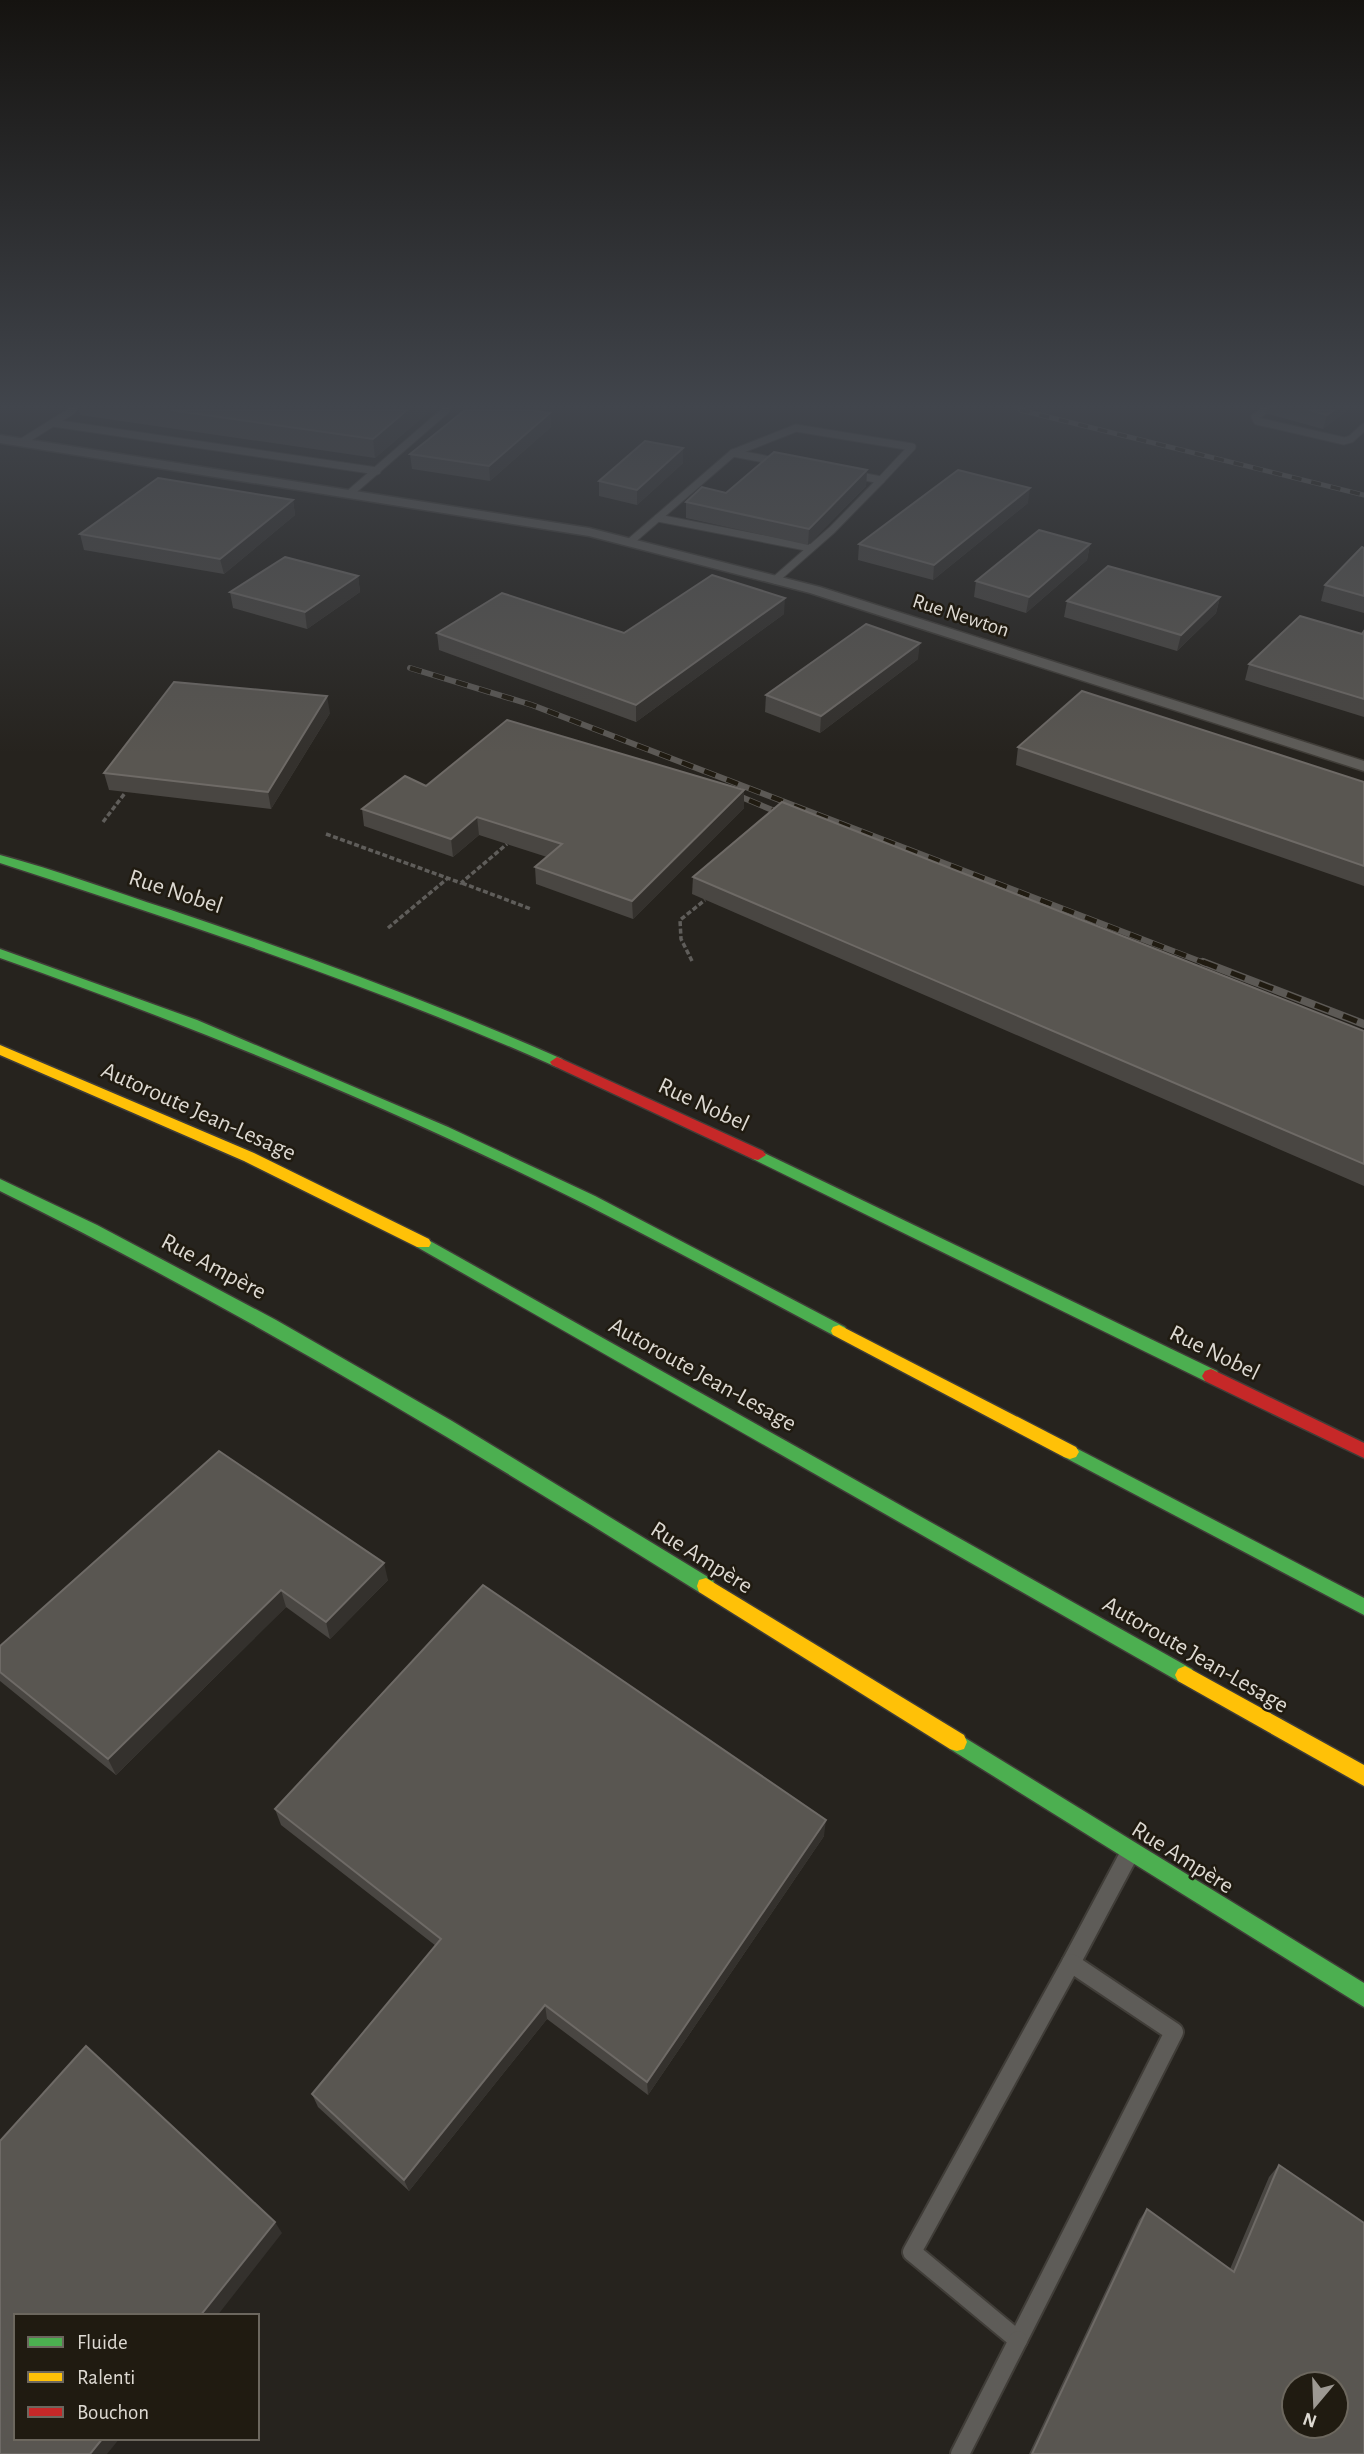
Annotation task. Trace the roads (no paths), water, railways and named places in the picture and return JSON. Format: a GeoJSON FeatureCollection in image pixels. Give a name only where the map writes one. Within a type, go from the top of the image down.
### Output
{"type":"FeatureCollection","features":[{"type":"Feature","properties":{"kind":"main road","name":"Rue Nobel"},"geometry":{"type":"LineString","coordinates":[[0,859],[269,946],[503,1037],[788,1169],[1364,1451]]}},
{"type":"Feature","properties":{"kind":"main road"},"geometry":{"type":"LineString","coordinates":[[0,953],[116,994],[246,1045],[506,1159],[695,1254],[1364,1607]]}},
{"type":"Feature","properties":{"kind":"main road","name":"Autoroute Jean-Lesage"},"geometry":{"type":"LineString","coordinates":[[0,1051],[249,1157],[426,1245],[1364,1776]]}},
{"type":"Feature","properties":{"kind":"main road","name":"Rue Ampère"},"geometry":{"type":"LineString","coordinates":[[0,1184],[162,1263],[336,1359],[521,1471],[1364,1996]]}},
{"type":"Feature","properties":{"kind":"street","name":"Rue Newton"},"geometry":{"type":"LineString","coordinates":[[547,525],[589,531],[775,580],[1364,766]]}},
{"type":"Feature","properties":{"kind":"lane"},"geometry":{"type":"LineString","coordinates":[[630,542],[650,525]]}},
{"type":"Feature","properties":{"kind":"lane"},"geometry":{"type":"LineString","coordinates":[[691,525],[811,548]]}},
{"type":"Feature","properties":{"kind":"lane"},"geometry":{"type":"LineString","coordinates":[[775,580],[835,525]]}},
{"type":"Feature","properties":{"kind":"lane"},"geometry":{"type":"LineString","coordinates":[[1018,2340],[912,2252],[1131,1851]]}},
{"type":"Feature","properties":{"kind":"lane"},"geometry":{"type":"LineString","coordinates":[[960,2454],[1174,2032],[1071,1963]]}},
{"type":"Feature","properties":{"kind":"railway"},"geometry":{"type":"LineString","coordinates":[[410,668],[532,705],[1207,964]]}},
{"type":"Feature","properties":{"kind":"railway"},"geometry":{"type":"LineString","coordinates":[[727,791],[789,817]]}},
{"type":"Feature","properties":{"kind":"railway"},"geometry":{"type":"LineString","coordinates":[[1203,962],[1364,1024]]}}]}
